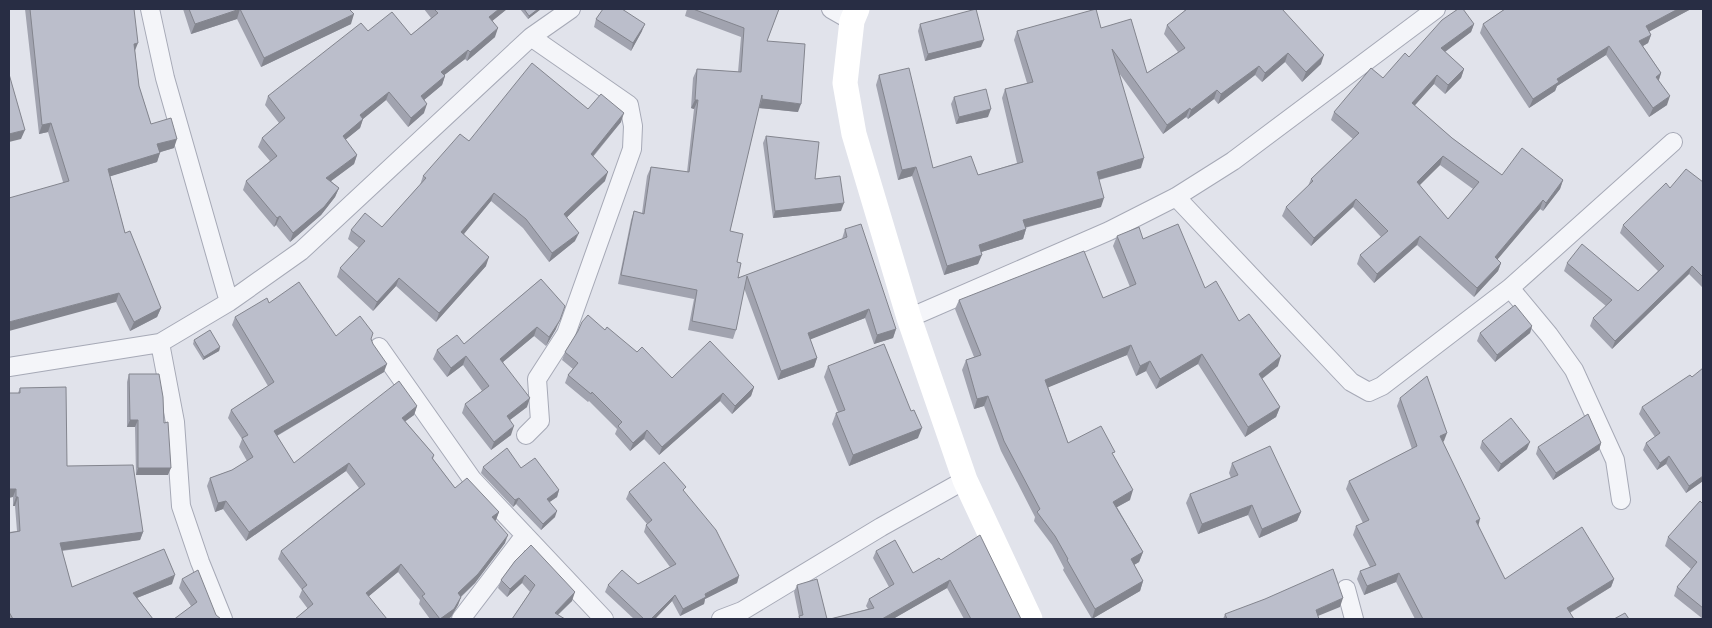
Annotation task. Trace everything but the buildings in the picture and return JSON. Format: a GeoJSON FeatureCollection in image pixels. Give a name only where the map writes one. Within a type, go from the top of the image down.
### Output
{"type":"FeatureCollection","features":[{"type":"Feature","properties":{"kind":"street"},"geometry":{"type":"LineString","coordinates":[[150,9],[166,78],[229,302]]}},
{"type":"Feature","properties":{"kind":"street"},"geometry":{"type":"LineString","coordinates":[[9,367],[160,343],[229,302],[301,251],[531,37],[571,9]]}},
{"type":"Feature","properties":{"kind":"street"},"geometry":{"type":"LineString","coordinates":[[909,318],[1109,231],[1176,197],[1233,161],[1436,9]]}},
{"type":"Feature","properties":{"kind":"street"},"geometry":{"type":"LineString","coordinates":[[847,13],[845,83],[854,134],[909,318],[965,480],[1030,619]]}},
{"type":"Feature","properties":{"kind":"street"},"geometry":{"type":"LineString","coordinates":[[526,435],[540,421],[537,379],[566,334],[632,149],[633,126],[629,104],[531,37]]}},
{"type":"Feature","properties":{"kind":"street"},"geometry":{"type":"LineString","coordinates":[[1176,197],[1351,382],[1369,392],[1382,386],[1510,288],[1673,142]]}},
{"type":"Feature","properties":{"kind":"street"},"geometry":{"type":"LineString","coordinates":[[1510,288],[1549,335],[1574,370],[1615,460],[1622,500]]}},
{"type":"Feature","properties":{"kind":"street"},"geometry":{"type":"LineString","coordinates":[[160,343],[175,422],[181,506],[200,562],[223,619]]}},
{"type":"Feature","properties":{"kind":"street"},"geometry":{"type":"LineString","coordinates":[[378,347],[472,479],[604,619]]}},
{"type":"Feature","properties":{"kind":"street"},"geometry":{"type":"LineString","coordinates":[[721,619],[742,610],[881,527],[965,480]]}},
{"type":"Feature","properties":{"kind":"street"},"geometry":{"type":"LineString","coordinates":[[461,619],[525,535]]}},
{"type":"Feature","properties":{"kind":"street"},"geometry":{"type":"LineString","coordinates":[[1346,589],[1354,619]]}}]}
